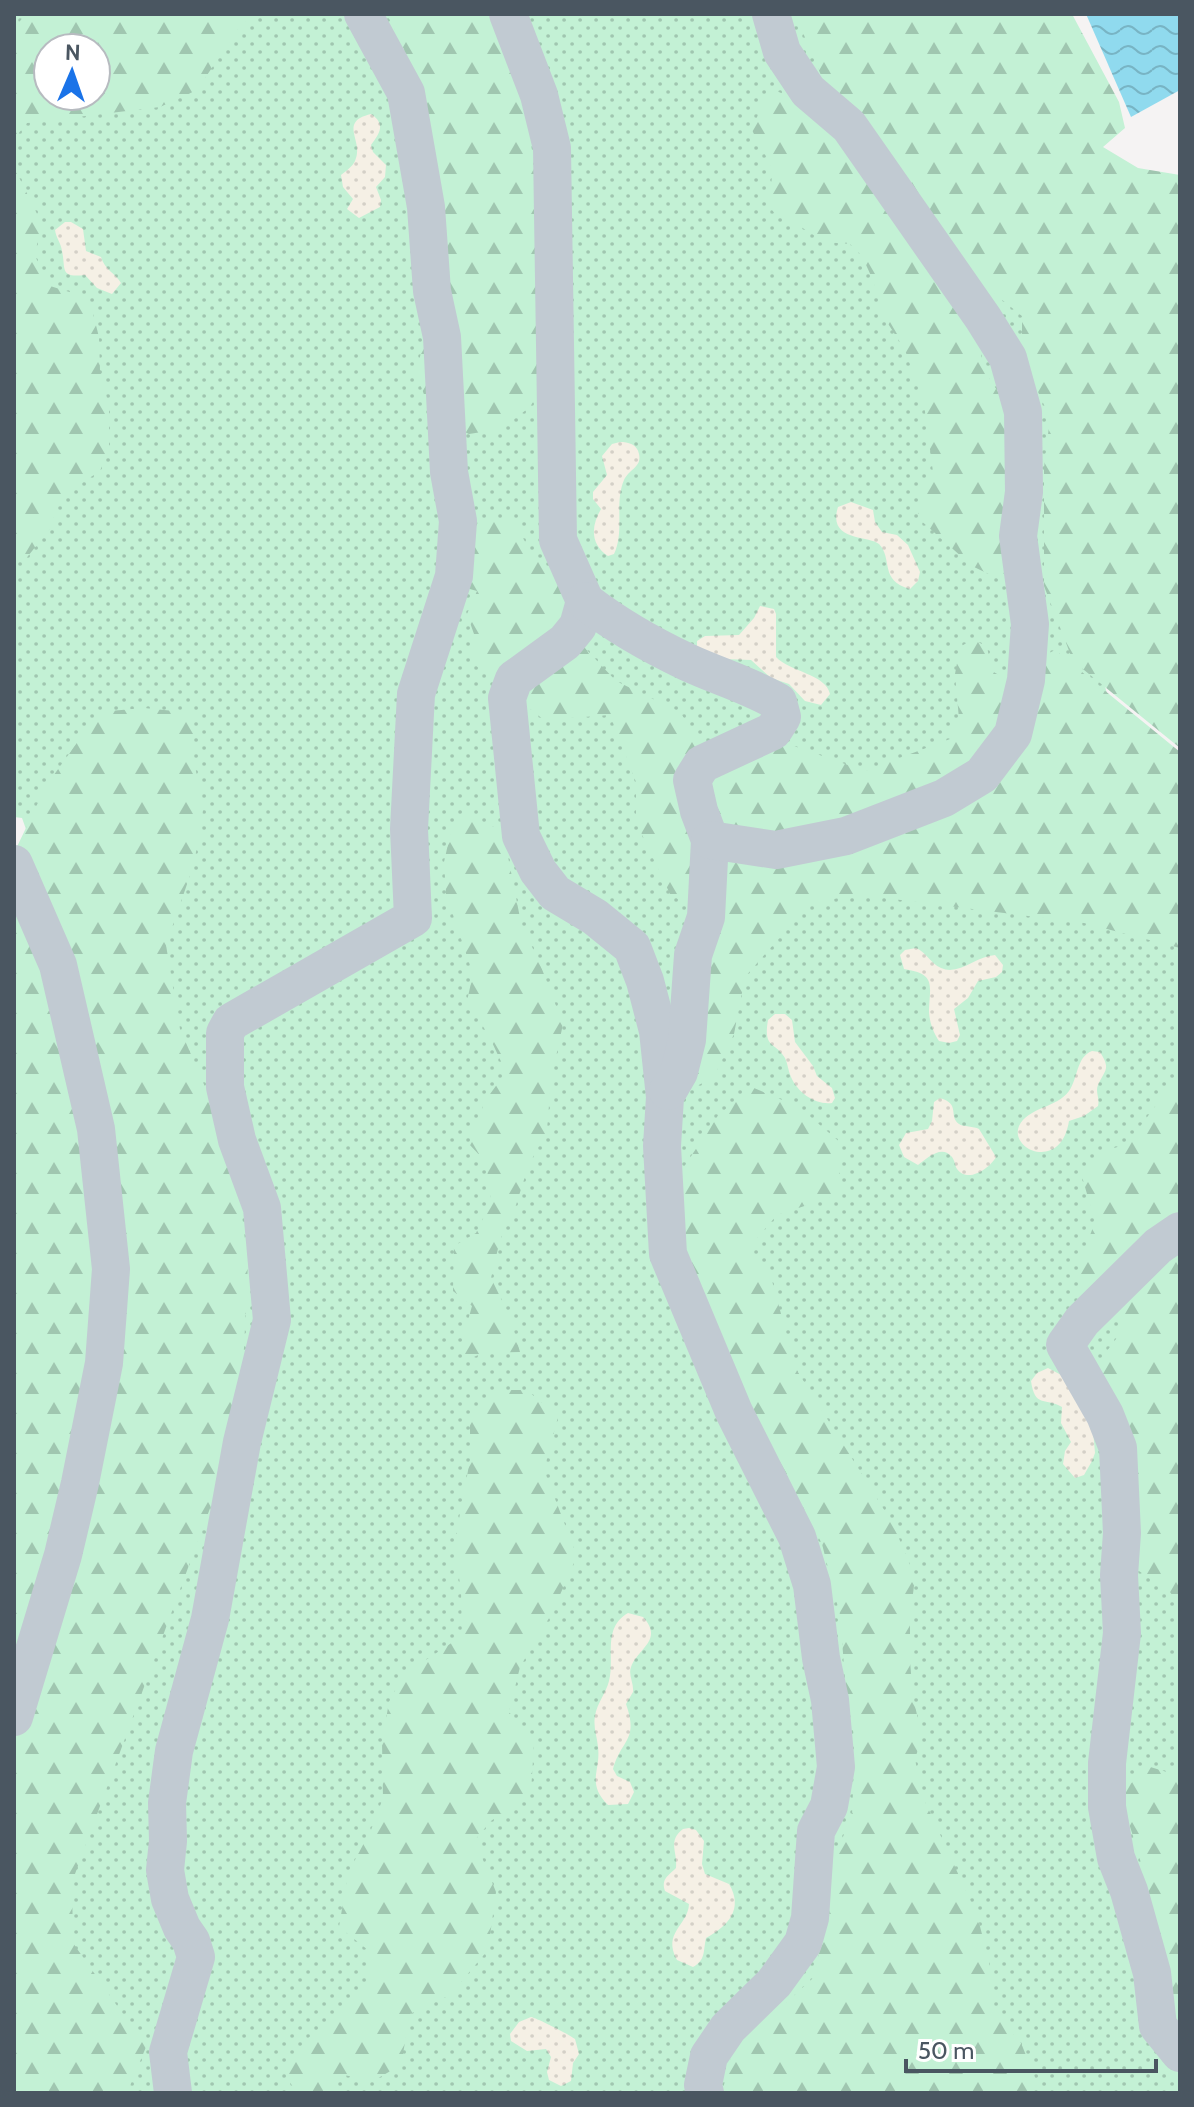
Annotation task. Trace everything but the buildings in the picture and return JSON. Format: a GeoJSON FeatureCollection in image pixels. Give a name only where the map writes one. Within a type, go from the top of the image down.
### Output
{"type":"FeatureCollection","features":[{"type":"Feature","properties":{"kind":"street"},"geometry":{"type":"LineString","coordinates":[[173,2093],[168,2052],[196,1957],[170,1899],[165,1870],[167,1803],[174,1751],[210,1619],[242,1442],[272,1320],[262,1208],[237,1140],[225,1087],[225,1033],[231,1022],[413,918],[409,829],[416,694],[454,576],[458,521],[449,472],[442,337],[432,291],[426,207],[406,93],[363,14]]}},
{"type":"Feature","properties":{"kind":"street"},"geometry":{"type":"LineString","coordinates":[[508,14],[539,95],[552,148],[558,540],[585,601],[608,618],[684,661],[758,690],[778,702],[782,717],[773,731],[702,764],[692,780],[710,840],[706,917],[693,955],[687,1040],[679,1072],[665,1097]]}},
{"type":"Feature","properties":{"kind":"street"},"geometry":{"type":"LineString","coordinates":[[710,840],[776,850],[846,836],[944,798],[982,775],[1013,734],[1026,680],[1030,624],[1018,536],[1024,492],[1023,412],[1008,358],[849,126],[808,91],[782,52],[771,14]]}},
{"type":"Feature","properties":{"kind":"street"},"geometry":{"type":"LineString","coordinates":[[585,601],[578,626],[565,642],[514,679],[507,698],[521,836],[538,871],[555,893],[595,917],[632,947],[645,981],[658,1031],[665,1097],[662,1146],[668,1254],[734,1412],[797,1537],[812,1585],[830,1700],[836,1767],[829,1806],[816,1831],[810,1918],[803,1943],[774,1983],[728,2028],[709,2056],[703,2085],[705,2093]]}},
{"type":"Feature","properties":{"kind":"street"},"geometry":{"type":"LineString","coordinates":[[14,864],[58,965],[96,1129],[111,1269],[104,1363],[80,1483],[63,1555],[14,1717]]}},
{"type":"Feature","properties":{"kind":"street"},"geometry":{"type":"LineString","coordinates":[[1180,1231],[1158,1246],[1082,1321],[1065,1345],[1105,1415],[1118,1448],[1122,1633],[1107,1763],[1107,1807],[1116,1858],[1129,1891],[1152,1973],[1158,2026],[1180,2053]]}},
{"type":"Feature","properties":{"kind":"green space"},"geometry":{"type":"Polygon","coordinates":[[[14,14],[874,14],[1053,320],[1085,607],[1107,694],[1180,760],[1180,2093],[14,2093],[106,1054],[22,818],[14,817],[14,14]]]}},
{"type":"Feature","properties":{"kind":"green space"},"geometry":{"type":"Polygon","coordinates":[[[26,14],[254,14],[238,29],[197,90],[160,107],[27,123],[14,139],[14,28],[26,14]]]}},
{"type":"Feature","properties":{"kind":"green space"},"geometry":{"type":"Polygon","coordinates":[[[387,14],[499,14],[520,87],[532,150],[541,256],[542,387],[530,407],[501,429],[469,434],[432,416],[416,373],[428,324],[413,68],[387,14]]]}},
{"type":"Feature","properties":{"kind":"green space"},"geometry":{"type":"Polygon","coordinates":[[[795,14],[1072,14],[1119,102],[1125,128],[1103,147],[1138,168],[1180,175],[1180,748],[1073,661],[1044,586],[1044,468],[1050,418],[1022,357],[1022,316],[970,274],[829,94],[795,14]]]}},
{"type":"Feature","properties":{"kind":"green space"},"geometry":{"type":"Polygon","coordinates":[[[772,89],[804,103],[845,136],[980,332],[982,367],[1011,412],[1009,566],[999,579],[972,566],[918,518],[921,492],[933,472],[924,404],[905,350],[885,319],[862,256],[850,244],[825,242],[776,215],[765,201],[772,171],[752,130],[772,89]]]}},
{"type":"Feature","properties":{"kind":"green space"},"geometry":{"type":"Polygon","coordinates":[[[14,167],[41,222],[35,256],[50,286],[89,298],[99,337],[100,370],[109,407],[109,448],[100,471],[62,496],[49,530],[24,561],[14,563],[14,167]]]}},
{"type":"Feature","properties":{"kind":"green space"},"geometry":{"type":"Polygon","coordinates":[[[512,519],[535,559],[564,579],[569,631],[616,681],[680,712],[697,738],[740,761],[770,743],[794,746],[865,771],[950,739],[959,719],[955,674],[960,647],[973,639],[987,647],[992,671],[1014,684],[1034,661],[1055,650],[1180,752],[1180,948],[1084,923],[853,894],[807,906],[745,977],[734,1034],[714,1077],[676,1097],[690,906],[670,894],[636,822],[636,782],[610,715],[544,720],[474,664],[474,634],[467,614],[477,591],[459,586],[459,563],[479,520],[512,519]]]}},
{"type":"Feature","properties":{"kind":"green space"},"geometry":{"type":"Polygon","coordinates":[[[144,708],[194,713],[194,760],[203,810],[194,864],[166,945],[180,1029],[212,1103],[240,1202],[248,1262],[244,1348],[233,1446],[72,1882],[73,1943],[146,2047],[127,2093],[14,2093],[14,853],[46,786],[99,712],[144,708]]]}},
{"type":"Feature","properties":{"kind":"green space"},"geometry":{"type":"Polygon","coordinates":[[[468,815],[503,831],[521,923],[563,1024],[551,1080],[547,1130],[528,1167],[516,1205],[500,1240],[491,1278],[510,1317],[520,1352],[483,1353],[462,1362],[464,1335],[472,1306],[453,1291],[454,1246],[476,1233],[491,1202],[486,1162],[469,1144],[485,1101],[506,1072],[489,1036],[467,1001],[473,974],[446,894],[444,862],[451,831],[468,815]]]}},
{"type":"Feature","properties":{"kind":"green space"},"geometry":{"type":"Polygon","coordinates":[[[1180,1073],[1180,1606],[1170,1592],[1133,1567],[1094,1368],[1116,1339],[1120,1321],[1082,1295],[1080,1262],[1095,1222],[1081,1173],[1111,1149],[1127,1144],[1180,1073]]]}},
{"type":"Feature","properties":{"kind":"green space"},"geometry":{"type":"Polygon","coordinates":[[[754,1088],[799,1107],[842,1144],[838,1195],[777,1215],[746,1251],[771,1277],[796,1369],[893,1524],[915,1577],[910,1619],[910,1661],[913,1697],[922,1737],[915,1759],[922,1795],[977,1915],[989,1961],[994,2012],[1021,2043],[1036,2080],[1031,2093],[722,2093],[732,2052],[812,1979],[829,1917],[833,1861],[852,1815],[855,1742],[846,1691],[840,1615],[822,1544],[756,1415],[696,1284],[682,1239],[678,1176],[719,1114],[754,1088]]]}},
{"type":"Feature","properties":{"kind":"green space"},"geometry":{"type":"Polygon","coordinates":[[[500,1390],[527,1390],[558,1417],[544,1470],[577,1556],[552,1613],[520,1667],[509,1712],[534,1743],[531,1792],[491,1821],[475,1840],[496,1892],[488,1950],[450,1995],[410,2014],[401,2065],[373,2081],[339,2074],[336,2093],[296,2093],[283,2069],[307,2039],[370,1987],[368,1950],[339,1927],[348,1873],[371,1830],[383,1798],[382,1742],[389,1702],[403,1675],[462,1636],[461,1590],[454,1546],[470,1460],[470,1417],[500,1390]]]}},
{"type":"Feature","properties":{"kind":"green space"},"geometry":{"type":"Polygon","coordinates":[[[1147,1766],[1180,1776],[1180,2036],[1139,1855],[1120,1795],[1147,1766]]]}},
{"type":"Feature","properties":{"kind":"sand"},"geometry":{"type":"Polygon","coordinates":[[[371,114],[379,121],[380,129],[371,145],[373,152],[386,165],[385,177],[376,187],[380,207],[359,218],[347,209],[353,199],[343,187],[341,175],[352,165],[357,154],[356,122],[371,114]]]}},
{"type":"Feature","properties":{"kind":"sand"},"geometry":{"type":"Polygon","coordinates":[[[65,222],[83,229],[86,251],[101,257],[121,283],[112,294],[97,288],[85,275],[71,275],[65,271],[55,230],[65,222]]]}},
{"type":"Feature","properties":{"kind":"sand"},"geometry":{"type":"Polygon","coordinates":[[[620,442],[634,446],[639,458],[621,489],[619,536],[614,554],[608,556],[595,540],[595,522],[601,509],[593,499],[593,492],[607,475],[602,456],[612,444],[620,442]]]}},
{"type":"Feature","properties":{"kind":"sand"},"geometry":{"type":"Polygon","coordinates":[[[851,502],[873,510],[875,522],[882,532],[897,535],[908,545],[920,572],[918,581],[910,589],[894,581],[879,544],[844,532],[838,526],[838,507],[851,502]]]}},
{"type":"Feature","properties":{"kind":"sand"},"geometry":{"type":"Polygon","coordinates":[[[760,606],[774,609],[776,614],[776,657],[815,677],[827,687],[830,694],[821,705],[805,701],[789,684],[771,678],[751,660],[724,659],[697,648],[697,641],[705,636],[739,635],[760,606]]]}},
{"type":"Feature","properties":{"kind":"sand"},"geometry":{"type":"Polygon","coordinates":[[[916,948],[937,966],[948,970],[995,955],[1003,965],[1002,972],[996,977],[978,981],[968,998],[954,1009],[960,1035],[957,1041],[939,1041],[930,1018],[929,982],[922,974],[904,969],[900,955],[905,950],[916,948]]]}},
{"type":"Feature","properties":{"kind":"sand"},"geometry":{"type":"Polygon","coordinates":[[[775,1014],[785,1014],[792,1020],[795,1042],[817,1076],[832,1088],[835,1098],[832,1103],[813,1100],[794,1083],[785,1058],[767,1036],[768,1020],[775,1014]]]}},
{"type":"Feature","properties":{"kind":"sand"},"geometry":{"type":"Polygon","coordinates":[[[1092,1051],[1100,1052],[1106,1066],[1097,1088],[1098,1106],[1084,1116],[1069,1121],[1064,1137],[1056,1147],[1037,1152],[1021,1143],[1018,1135],[1023,1120],[1064,1097],[1083,1058],[1092,1051]]]}},
{"type":"Feature","properties":{"kind":"sand"},"geometry":{"type":"Polygon","coordinates":[[[940,1098],[950,1103],[959,1124],[979,1129],[996,1157],[978,1173],[962,1173],[952,1157],[944,1152],[918,1165],[904,1157],[899,1145],[906,1133],[928,1129],[934,1102],[940,1098]]]}},
{"type":"Feature","properties":{"kind":"sand"},"geometry":{"type":"Polygon","coordinates":[[[1048,1368],[1063,1376],[1093,1430],[1095,1453],[1092,1461],[1084,1475],[1075,1478],[1063,1464],[1065,1451],[1071,1442],[1061,1423],[1062,1407],[1038,1398],[1031,1381],[1037,1373],[1048,1368]]]}},
{"type":"Feature","properties":{"kind":"sand"},"geometry":{"type":"Polygon","coordinates":[[[628,1613],[643,1617],[651,1632],[648,1644],[631,1667],[633,1692],[626,1704],[630,1733],[613,1769],[617,1776],[630,1782],[634,1792],[628,1804],[608,1805],[596,1783],[598,1755],[595,1720],[609,1681],[612,1635],[620,1619],[628,1613]]]}},
{"type":"Feature","properties":{"kind":"sand"},"geometry":{"type":"Polygon","coordinates":[[[683,1829],[696,1830],[704,1841],[702,1864],[705,1874],[729,1884],[735,1901],[731,1916],[721,1928],[706,1938],[702,1958],[693,1967],[677,1960],[672,1943],[689,1904],[665,1891],[664,1887],[666,1878],[676,1868],[675,1838],[683,1829]]]}},
{"type":"Feature","properties":{"kind":"sand"},"geometry":{"type":"Polygon","coordinates":[[[531,2017],[575,2039],[579,2054],[573,2063],[571,2081],[561,2086],[549,2080],[547,2072],[551,2057],[546,2049],[527,2051],[511,2041],[510,2034],[519,2022],[531,2017]]]}},
{"type":"Feature","properties":{"kind":"water"},"geometry":{"type":"Polygon","coordinates":[[[1086,14],[1180,14],[1180,90],[1131,117],[1086,14]]]}}]}
